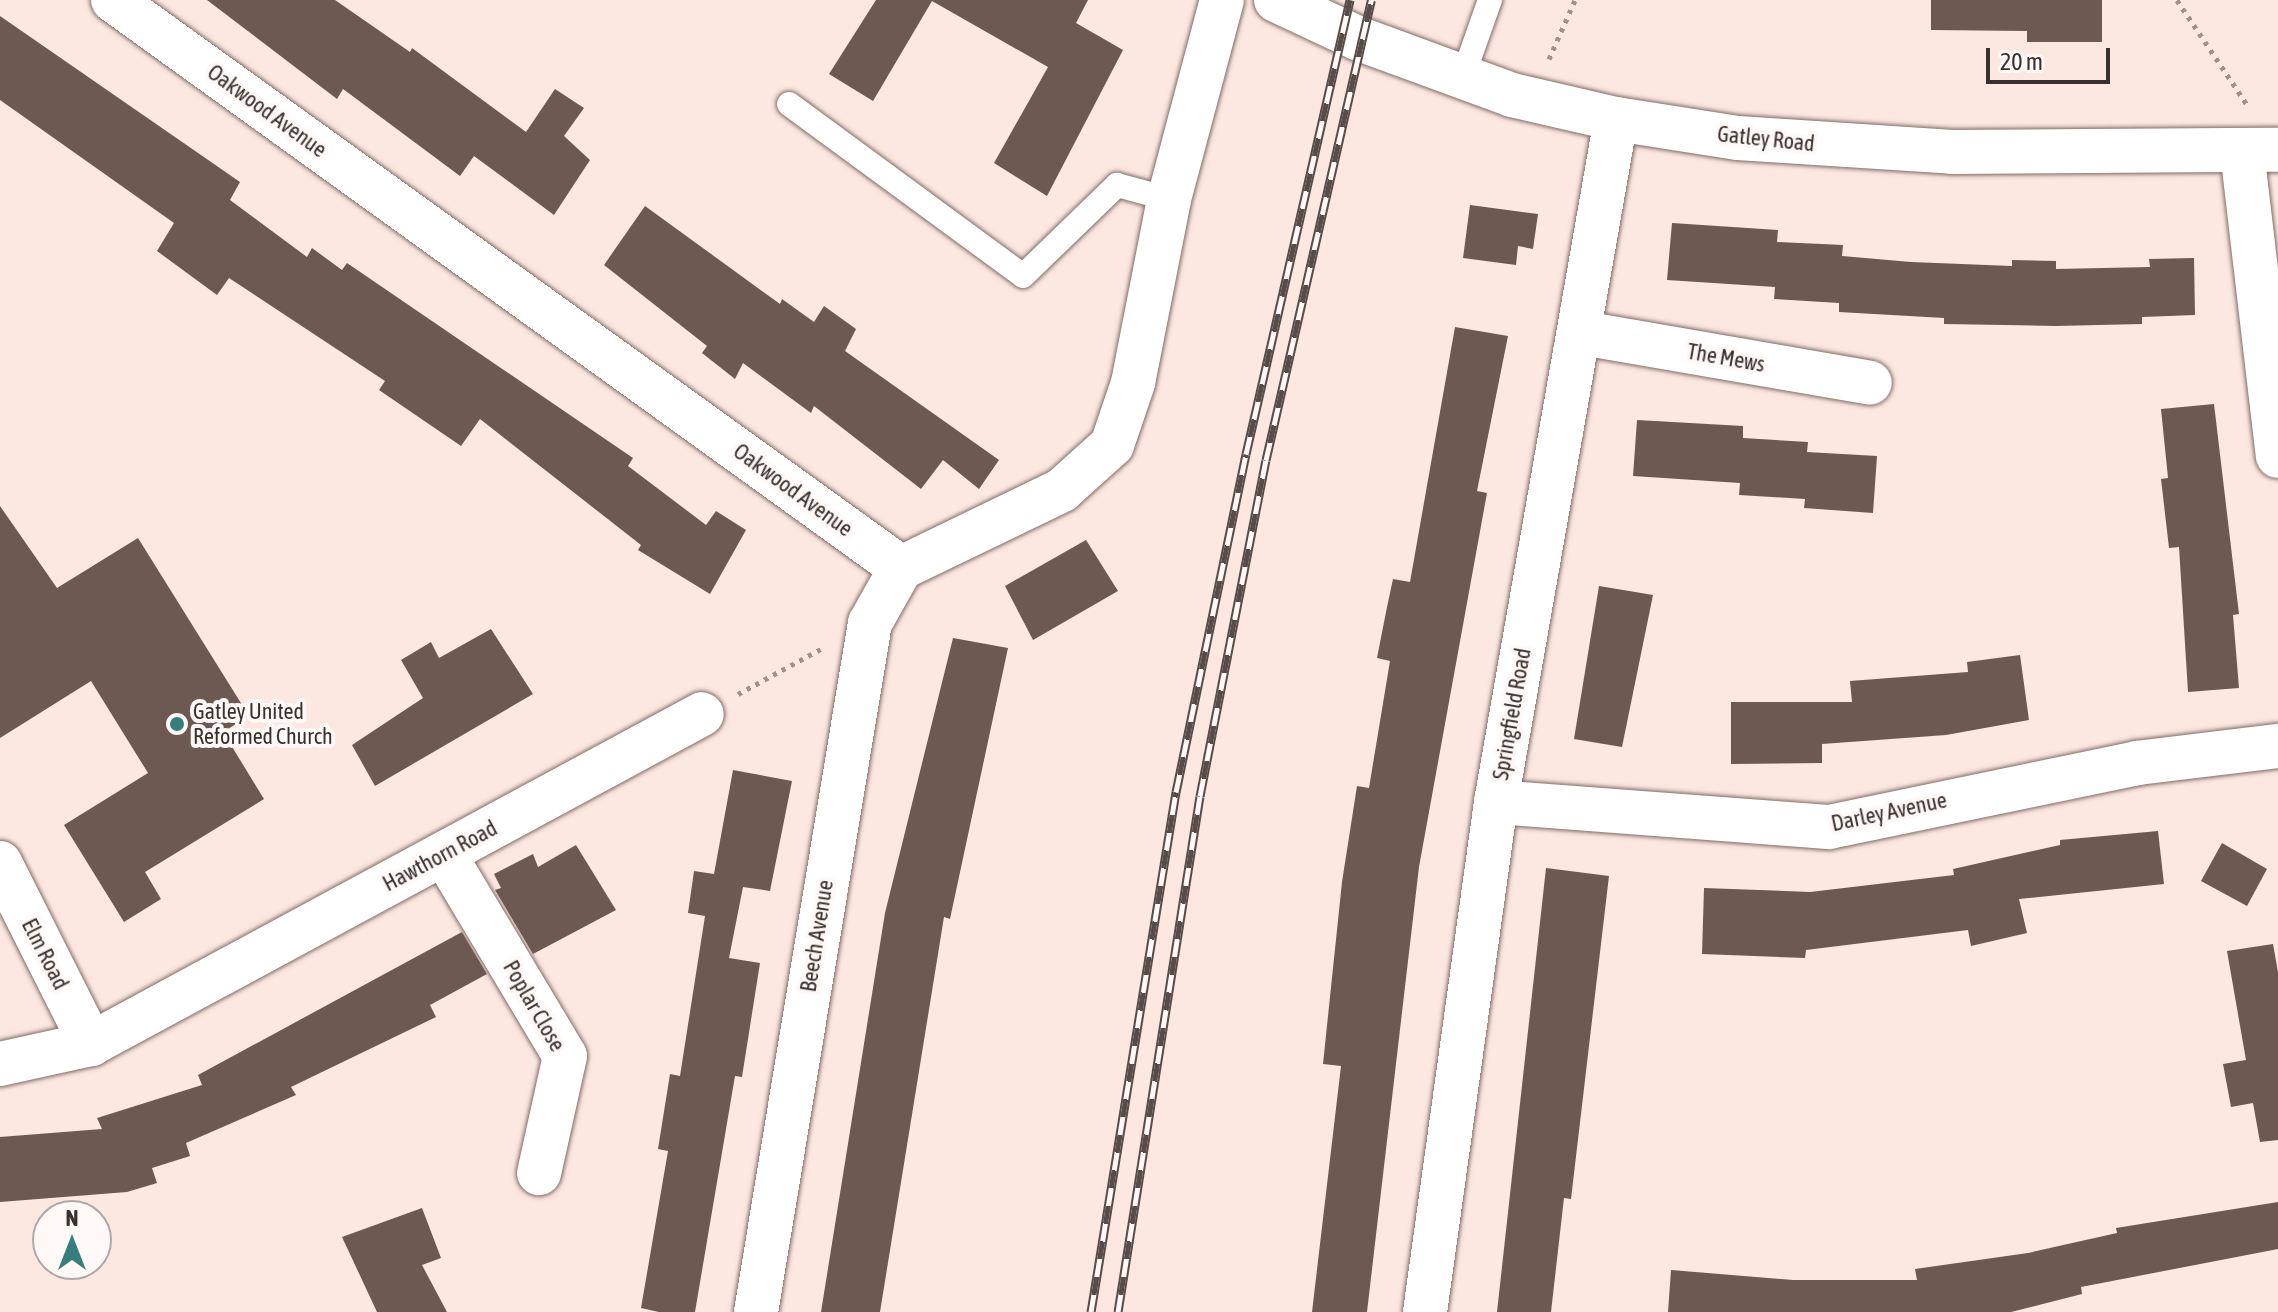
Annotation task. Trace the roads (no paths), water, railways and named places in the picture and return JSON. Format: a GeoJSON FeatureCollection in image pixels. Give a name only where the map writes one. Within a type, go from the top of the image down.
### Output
{"type":"FeatureCollection","features":[{"type":"Feature","properties":{"kind":"street","name":"Oakwood Avenue"},"geometry":{"type":"LineString","coordinates":[[113,0],[901,568]]}},
{"type":"Feature","properties":{"kind":"street"},"geometry":{"type":"LineString","coordinates":[[901,568],[1062,490],[1112,445],[1133,383],[1169,199],[1222,0]]}},
{"type":"Feature","properties":{"kind":"street","name":"Gatley Road"},"geometry":{"type":"LineString","coordinates":[[1276,0],[1462,79],[1531,100],[1616,119],[1738,138],[1953,152],[2266,150]]}},
{"type":"Feature","properties":{"kind":"street","name":"Springfield Road"},"geometry":{"type":"LineString","coordinates":[[1425,1312],[1496,802],[1582,333],[1616,119]]}},
{"type":"Feature","properties":{"kind":"street"},"geometry":{"type":"LineString","coordinates":[[2266,150],[2278,456]]}},
{"type":"Feature","properties":{"kind":"street","name":"The Mews"},"geometry":{"type":"LineString","coordinates":[[1582,333],[1870,383]]}},
{"type":"Feature","properties":{"kind":"street","name":"Beech Avenue"},"geometry":{"type":"LineString","coordinates":[[756,1312],[870,623],[901,568]]}},
{"type":"Feature","properties":{"kind":"street","name":"Hawthorn Road"},"geometry":{"type":"LineString","coordinates":[[0,1064],[91,1044],[702,714]]}},
{"type":"Feature","properties":{"kind":"street","name":"Darley Avenue"},"geometry":{"type":"LineString","coordinates":[[1496,802],[1829,827],[2137,763],[2278,746]]}},
{"type":"Feature","properties":{"kind":"street","name":"Poplar Close"},"geometry":{"type":"LineString","coordinates":[[444,854],[565,1056],[539,1173]]}},
{"type":"Feature","properties":{"kind":"street","name":"Elm Road"},"geometry":{"type":"LineString","coordinates":[[0,863],[91,1044]]}},
{"type":"Feature","properties":{"kind":"lane"},"geometry":{"type":"LineString","coordinates":[[1462,79],[1490,0]]}},
{"type":"Feature","properties":{"kind":"lane"},"geometry":{"type":"LineString","coordinates":[[789,104],[1023,276],[1117,185],[1169,199]]}},
{"type":"Feature","properties":{"kind":"railway"},"geometry":{"type":"LineString","coordinates":[[1091,1312],[1176,792],[1246,454],[1350,0]]}},
{"type":"Feature","properties":{"kind":"railway"},"geometry":{"type":"LineString","coordinates":[[1118,1312],[1200,796],[1266,460],[1371,0]]}},
{"type":"Feature","properties":{"kind":"place","name":"Gatley United Reformed Church"},"geometry":{"type":"Point","coordinates":[177,724]}}]}
